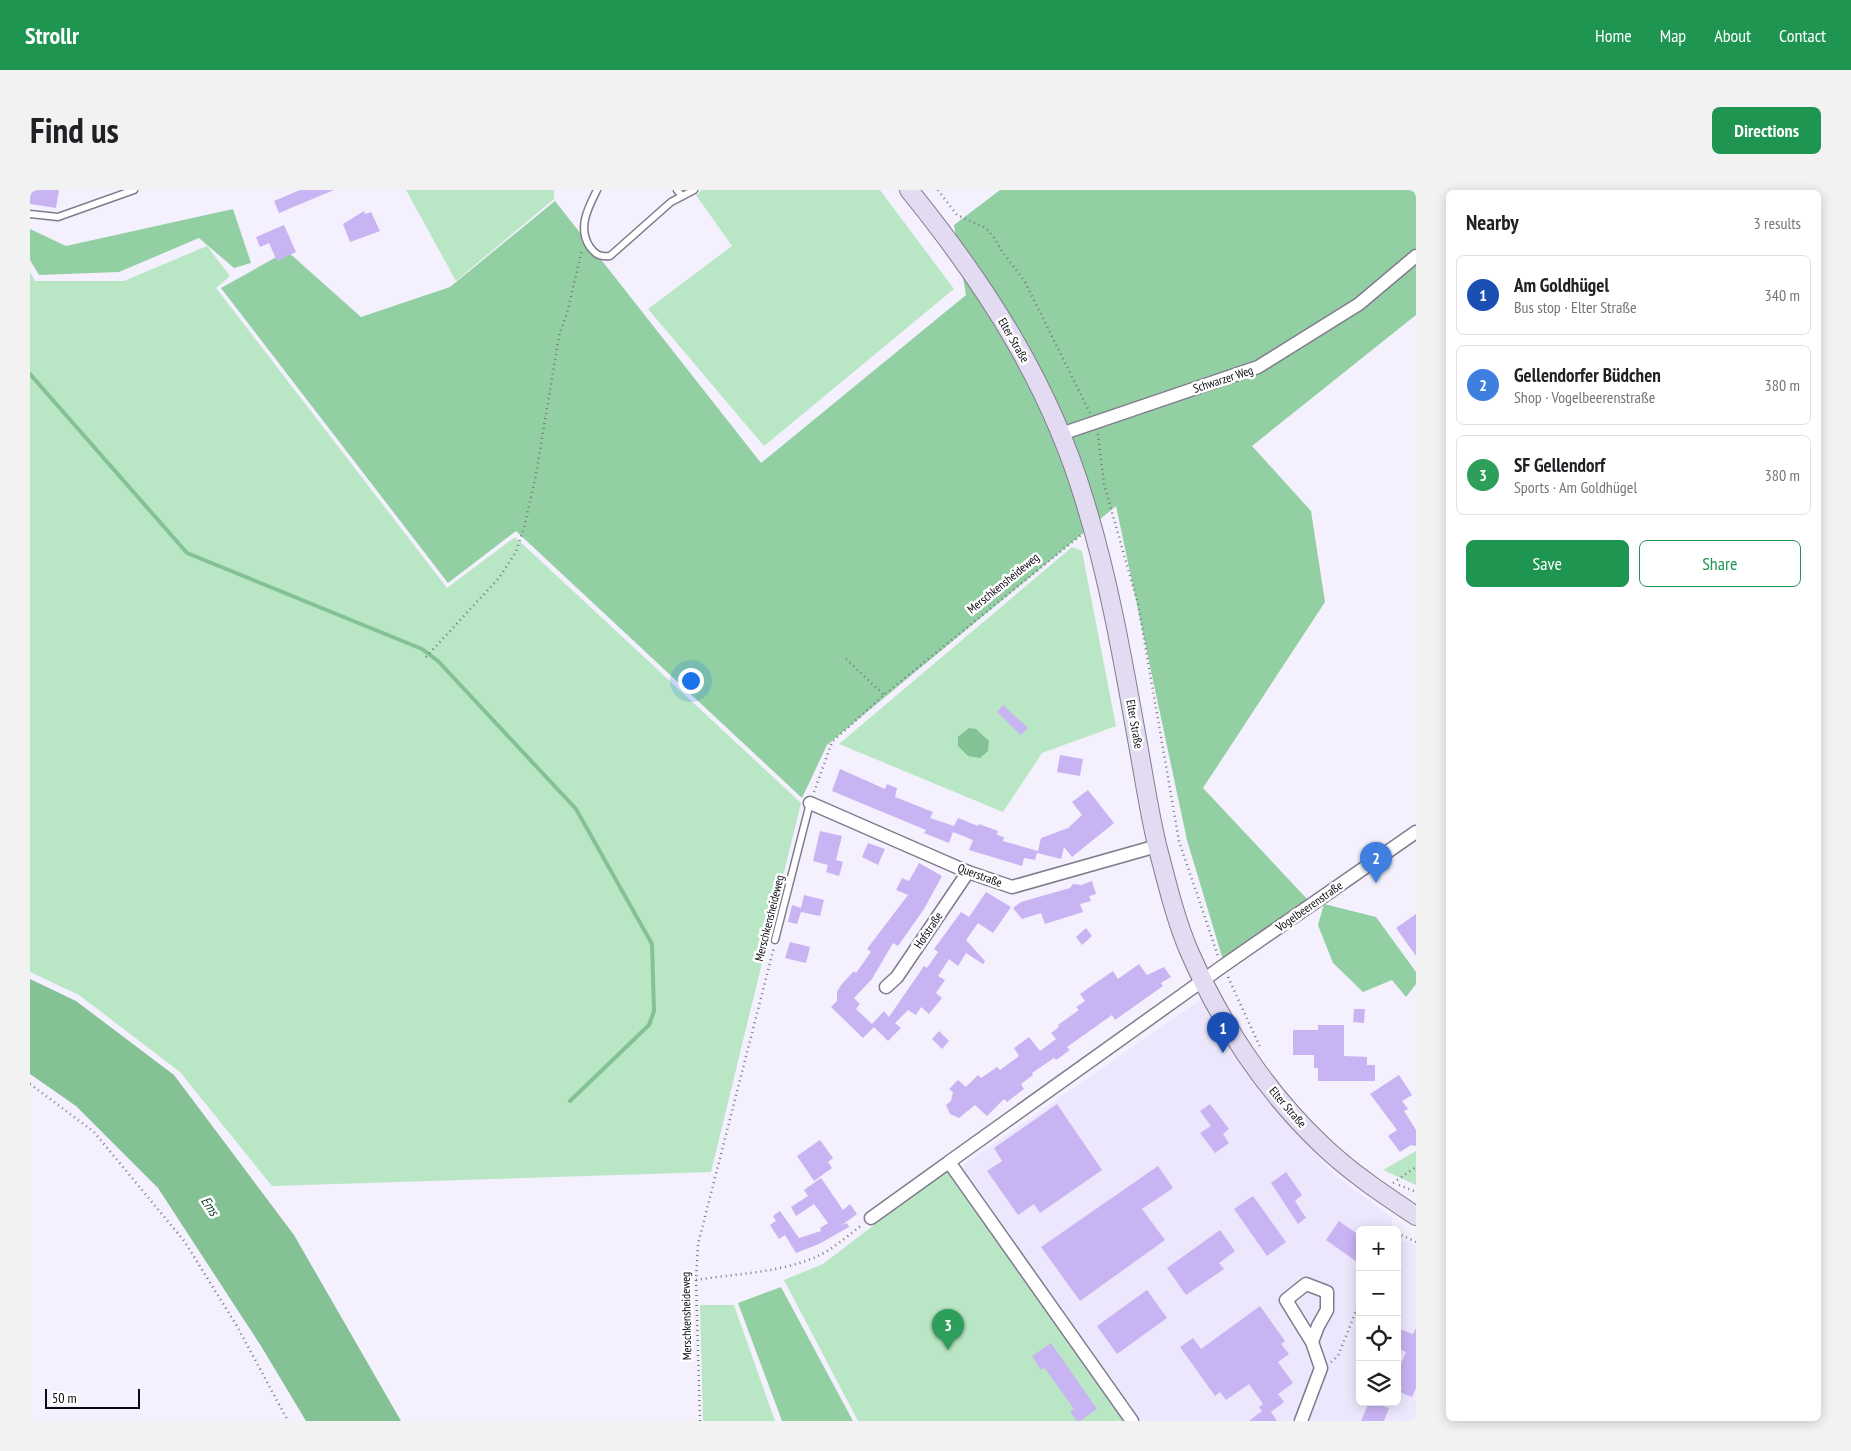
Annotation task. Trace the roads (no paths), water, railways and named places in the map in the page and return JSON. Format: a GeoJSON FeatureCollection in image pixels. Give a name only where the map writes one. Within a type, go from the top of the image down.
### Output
{"type":"FeatureCollection","features":[{"type":"Feature","properties":{"kind":"main road","name":"Elter Straße"},"geometry":{"type":"LineString","coordinates":[[909,190],[969,268],[1009,328],[1036,378],[1061,434],[1084,498],[1113,607],[1157,846],[1183,933],[1204,981],[1236,1040],[1265,1080],[1295,1116],[1344,1164],[1416,1216]]}},
{"type":"Feature","properties":{"kind":"street","name":"Schwarzer Weg"},"geometry":{"type":"LineString","coordinates":[[1061,434],[1258,367],[1359,304],[1416,256]]}},
{"type":"Feature","properties":{"kind":"street","name":"Querstraße"},"geometry":{"type":"LineString","coordinates":[[810,803],[968,872],[1012,887],[1157,846]]}},
{"type":"Feature","properties":{"kind":"street","name":"Vogelbeerenstraße"},"geometry":{"type":"LineString","coordinates":[[871,1218],[1223,966],[1416,832]]}},
{"type":"Feature","properties":{"kind":"street","name":"Hofstraße"},"geometry":{"type":"LineString","coordinates":[[886,987],[897,976],[968,872]]}},
{"type":"Feature","properties":{"kind":"street"},"geometry":{"type":"LineString","coordinates":[[949,1162],[1132,1421]]}},
{"type":"Feature","properties":{"kind":"street"},"geometry":{"type":"LineString","coordinates":[[1301,1421],[1321,1368],[1312,1342]]}},
{"type":"Feature","properties":{"kind":"lane"},"geometry":{"type":"LineString","coordinates":[[30,214],[58,217],[134,190]]}},
{"type":"Feature","properties":{"kind":"lane"},"geometry":{"type":"LineString","coordinates":[[597,190],[587,212],[583,229],[585,239],[594,253],[600,256],[610,256],[671,202],[694,190]]}},
{"type":"Feature","properties":{"kind":"lane"},"geometry":{"type":"LineString","coordinates":[[677,190],[682,196]]}},
{"type":"Feature","properties":{"kind":"lane","name":"Merschkensheideweg"},"geometry":{"type":"LineString","coordinates":[[775,940],[810,803]]}},
{"type":"Feature","properties":{"kind":"water"},"geometry":{"type":"Polygon","coordinates":[[[969,728],[976,729],[989,741],[988,751],[980,758],[968,756],[958,746],[958,737],[969,728]]]}},
{"type":"Feature","properties":{"kind":"water","name":"Ems"},"geometry":{"type":"Polygon","coordinates":[[[30,979],[76,1001],[174,1075],[294,1235],[401,1421],[306,1421],[261,1346],[158,1188],[76,1106],[30,1074],[30,979]]]}},
{"type":"Feature","properties":{"kind":"waterway"},"geometry":{"type":"LineString","coordinates":[[30,374],[187,553],[422,649],[438,661],[576,809],[652,944],[654,1011],[649,1025],[570,1101]]}},
{"type":"Feature","properties":{"kind":"place","name":"Gellendorfer Büdchen"},"geometry":{"type":"Point","coordinates":[1376,883]}},
{"type":"Feature","properties":{"kind":"place","name":"Am Goldhügel"},"geometry":{"type":"Point","coordinates":[1223,1053]}},
{"type":"Feature","properties":{"kind":"place","name":"SF Gellendorf"},"geometry":{"type":"Point","coordinates":[948,1350]}}]}
